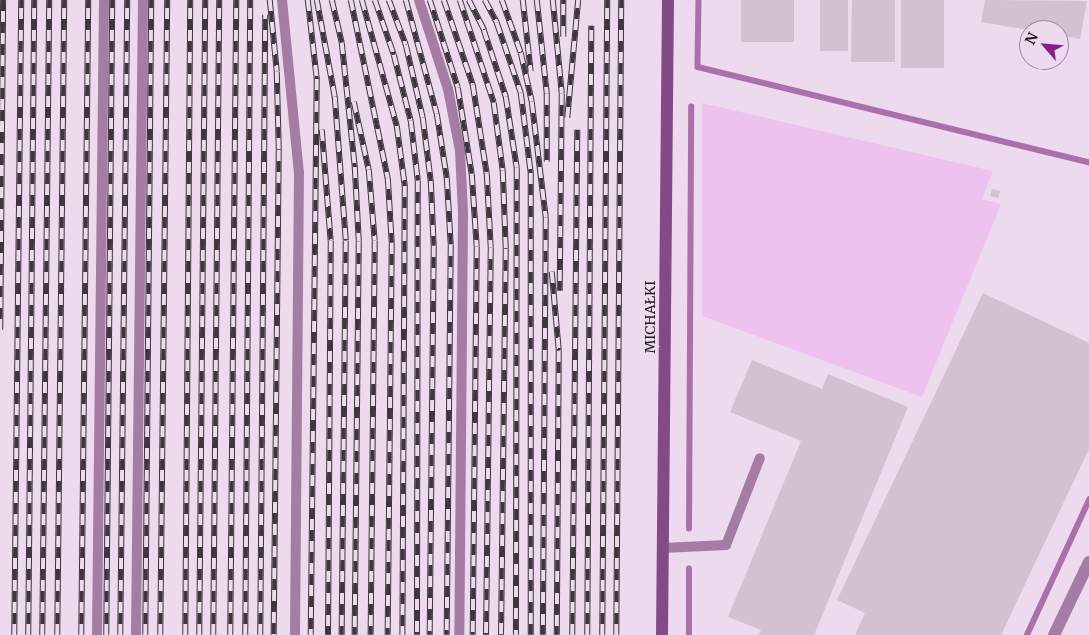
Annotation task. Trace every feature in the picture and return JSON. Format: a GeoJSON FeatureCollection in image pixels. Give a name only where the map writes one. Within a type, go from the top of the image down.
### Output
{"type":"FeatureCollection","features":[{"type":"Feature","properties":{"kind":"street","name":"MICHAŁKI"},"geometry":{"type":"LineString","coordinates":[[662,635],[668,0]]}},
{"type":"Feature","properties":{"kind":"street"},"geometry":{"type":"LineString","coordinates":[[1054,635],[1089,562]]}},
{"type":"Feature","properties":{"kind":"lane"},"geometry":{"type":"LineString","coordinates":[[97,635],[104,0]]}},
{"type":"Feature","properties":{"kind":"lane"},"geometry":{"type":"LineString","coordinates":[[136,635],[143,0]]}},
{"type":"Feature","properties":{"kind":"lane"},"geometry":{"type":"LineString","coordinates":[[282,0],[299,172],[295,635]]}},
{"type":"Feature","properties":{"kind":"lane"},"geometry":{"type":"LineString","coordinates":[[419,0],[448,89],[460,151],[463,223],[459,635]]}},
{"type":"Feature","properties":{"kind":"lane"},"geometry":{"type":"LineString","coordinates":[[663,548],[726,545],[760,458]]}},
{"type":"Feature","properties":{"kind":"shaded area"},"geometry":{"type":"Polygon","coordinates":[[[702,103],[993,171],[982,199],[1001,204],[922,397],[702,316],[702,103]]]}},
{"type":"Feature","properties":{"kind":"building"},"geometry":{"type":"Polygon","coordinates":[[[741,0],[794,0],[794,42],[741,42],[741,0]]]}},
{"type":"Feature","properties":{"kind":"building"},"geometry":{"type":"Polygon","coordinates":[[[820,0],[848,0],[848,51],[820,51],[820,0]]]}},
{"type":"Feature","properties":{"kind":"building"},"geometry":{"type":"Polygon","coordinates":[[[852,0],[895,0],[895,62],[851,62],[852,0]]]}},
{"type":"Feature","properties":{"kind":"building"},"geometry":{"type":"Polygon","coordinates":[[[901,0],[944,0],[944,68],[901,68],[901,0]]]}},
{"type":"Feature","properties":{"kind":"building"},"geometry":{"type":"Polygon","coordinates":[[[985,0],[1087,1],[1080,39],[1069,37],[1069,20],[1019,20],[1019,28],[981,22],[985,0]]]}},
{"type":"Feature","properties":{"kind":"building"},"geometry":{"type":"Polygon","coordinates":[[[992,189],[1000,191],[998,198],[990,196],[992,189]]]}},
{"type":"Feature","properties":{"kind":"building"},"geometry":{"type":"Polygon","coordinates":[[[983,293],[1089,343],[1089,449],[1001,635],[855,635],[865,613],[837,600],[983,293]]]}},
{"type":"Feature","properties":{"kind":"building"},"geometry":{"type":"Polygon","coordinates":[[[752,360],[822,389],[828,374],[908,407],[814,635],[758,635],[761,630],[728,617],[801,441],[730,412],[752,360]]]}},
{"type":"Feature","properties":{"kind":"waterway"},"geometry":{"type":"LineString","coordinates":[[699,0],[698,67],[1089,162]]}},
{"type":"Feature","properties":{"kind":"waterway"},"geometry":{"type":"LineString","coordinates":[[689,529],[691,107]]}},
{"type":"Feature","properties":{"kind":"waterway"},"geometry":{"type":"LineString","coordinates":[[1027,635],[1089,500]]}},
{"type":"Feature","properties":{"kind":"waterway"},"geometry":{"type":"LineString","coordinates":[[689,569],[689,635]]}},
{"type":"Feature","properties":{"kind":"railway"},"geometry":{"type":"LineString","coordinates":[[0,330],[3,0]]}},
{"type":"Feature","properties":{"kind":"railway"},"geometry":{"type":"LineString","coordinates":[[14,635],[21,0]]}},
{"type":"Feature","properties":{"kind":"railway"},"geometry":{"type":"LineString","coordinates":[[28,635],[34,0]]}},
{"type":"Feature","properties":{"kind":"railway"},"geometry":{"type":"LineString","coordinates":[[42,635],[49,0]]}},
{"type":"Feature","properties":{"kind":"railway"},"geometry":{"type":"LineString","coordinates":[[57,635],[64,0]]}},
{"type":"Feature","properties":{"kind":"railway"},"geometry":{"type":"LineString","coordinates":[[81,635],[88,0]]}},
{"type":"Feature","properties":{"kind":"railway"},"geometry":{"type":"LineString","coordinates":[[106,635],[112,0]]}},
{"type":"Feature","properties":{"kind":"railway"},"geometry":{"type":"LineString","coordinates":[[120,635],[127,0]]}},
{"type":"Feature","properties":{"kind":"railway"},"geometry":{"type":"LineString","coordinates":[[145,635],[151,0]]}},
{"type":"Feature","properties":{"kind":"railway"},"geometry":{"type":"LineString","coordinates":[[160,635],[167,0]]}},
{"type":"Feature","properties":{"kind":"railway"},"geometry":{"type":"LineString","coordinates":[[185,635],[190,0]]}},
{"type":"Feature","properties":{"kind":"railway"},"geometry":{"type":"LineString","coordinates":[[199,635],[205,0]]}},
{"type":"Feature","properties":{"kind":"railway"},"geometry":{"type":"LineString","coordinates":[[213,635],[219,0]]}},
{"type":"Feature","properties":{"kind":"railway"},"geometry":{"type":"LineString","coordinates":[[230,635],[236,0]]}},
{"type":"Feature","properties":{"kind":"railway"},"geometry":{"type":"LineString","coordinates":[[245,635],[250,0]]}},
{"type":"Feature","properties":{"kind":"railway"},"geometry":{"type":"LineString","coordinates":[[270,0],[277,72],[279,150],[274,635]]}},
{"type":"Feature","properties":{"kind":"railway"},"geometry":{"type":"LineString","coordinates":[[308,0],[317,79],[311,635]]}},
{"type":"Feature","properties":{"kind":"railway"},"geometry":{"type":"LineString","coordinates":[[317,0],[335,97],[346,241],[342,635]]}},
{"type":"Feature","properties":{"kind":"railway"},"geometry":{"type":"LineString","coordinates":[[332,0],[342,43],[355,167],[359,242],[355,635]]}},
{"type":"Feature","properties":{"kind":"railway"},"geometry":{"type":"LineString","coordinates":[[351,0],[388,178],[392,243],[388,635]]}},
{"type":"Feature","properties":{"kind":"railway"},"geometry":{"type":"LineString","coordinates":[[362,0],[397,126],[405,186],[403,635]]}},
{"type":"Feature","properties":{"kind":"railway"},"geometry":{"type":"LineString","coordinates":[[375,0],[394,55],[411,121],[418,181],[417,635]]}},
{"type":"Feature","properties":{"kind":"railway"},"geometry":{"type":"LineString","coordinates":[[389,0],[406,45],[423,118],[431,181],[434,246],[430,635]]}},
{"type":"Feature","properties":{"kind":"railway"},"geometry":{"type":"LineString","coordinates":[[406,0],[437,114],[447,178],[451,245],[447,635]]}},
{"type":"Feature","properties":{"kind":"railway"},"geometry":{"type":"LineString","coordinates":[[430,0],[458,88],[472,174],[477,247],[473,635]]}},
{"type":"Feature","properties":{"kind":"railway"},"geometry":{"type":"LineString","coordinates":[[444,0],[473,85],[487,174],[491,248],[486,635]]}},
{"type":"Feature","properties":{"kind":"railway"},"geometry":{"type":"LineString","coordinates":[[460,0],[494,103],[503,171],[506,249],[501,635]]}},
{"type":"Feature","properties":{"kind":"railway"},"geometry":{"type":"LineString","coordinates":[[469,0],[484,30],[506,97],[517,168],[516,635]]}},
{"type":"Feature","properties":{"kind":"railway"},"geometry":{"type":"LineString","coordinates":[[485,0],[497,23],[521,93],[531,173],[531,635]]}},
{"type":"Feature","properties":{"kind":"railway"},"geometry":{"type":"LineString","coordinates":[[502,0],[521,53],[532,102],[546,218],[543,635]]}},
{"type":"Feature","properties":{"kind":"railway"},"geometry":{"type":"LineString","coordinates":[[523,0],[531,72]]}},
{"type":"Feature","properties":{"kind":"railway"},"geometry":{"type":"LineString","coordinates":[[537,0],[547,94],[547,162]]}},
{"type":"Feature","properties":{"kind":"railway"},"geometry":{"type":"LineString","coordinates":[[553,0],[562,94],[560,291]]}},
{"type":"Feature","properties":{"kind":"railway"},"geometry":{"type":"LineString","coordinates":[[563,0],[563,37]]}},
{"type":"Feature","properties":{"kind":"railway"},"geometry":{"type":"LineString","coordinates":[[567,118],[578,0]]}},
{"type":"Feature","properties":{"kind":"railway"},"geometry":{"type":"LineString","coordinates":[[602,635],[607,0]]}},
{"type":"Feature","properties":{"kind":"railway"},"geometry":{"type":"LineString","coordinates":[[616,635],[621,0]]}},
{"type":"Feature","properties":{"kind":"railway"},"geometry":{"type":"LineString","coordinates":[[260,635],[265,15]]}},
{"type":"Feature","properties":{"kind":"railway"},"geometry":{"type":"LineString","coordinates":[[587,635],[591,26]]}},
{"type":"Feature","properties":{"kind":"railway"},"geometry":{"type":"LineString","coordinates":[[354,102],[369,170],[375,241],[371,635]]}},
{"type":"Feature","properties":{"kind":"railway"},"geometry":{"type":"LineString","coordinates":[[322,130],[331,241],[328,635]]}},
{"type":"Feature","properties":{"kind":"railway"},"geometry":{"type":"LineString","coordinates":[[572,635],[577,130]]}},
{"type":"Feature","properties":{"kind":"railway"},"geometry":{"type":"LineString","coordinates":[[552,272],[559,351],[557,635]]}}]}
